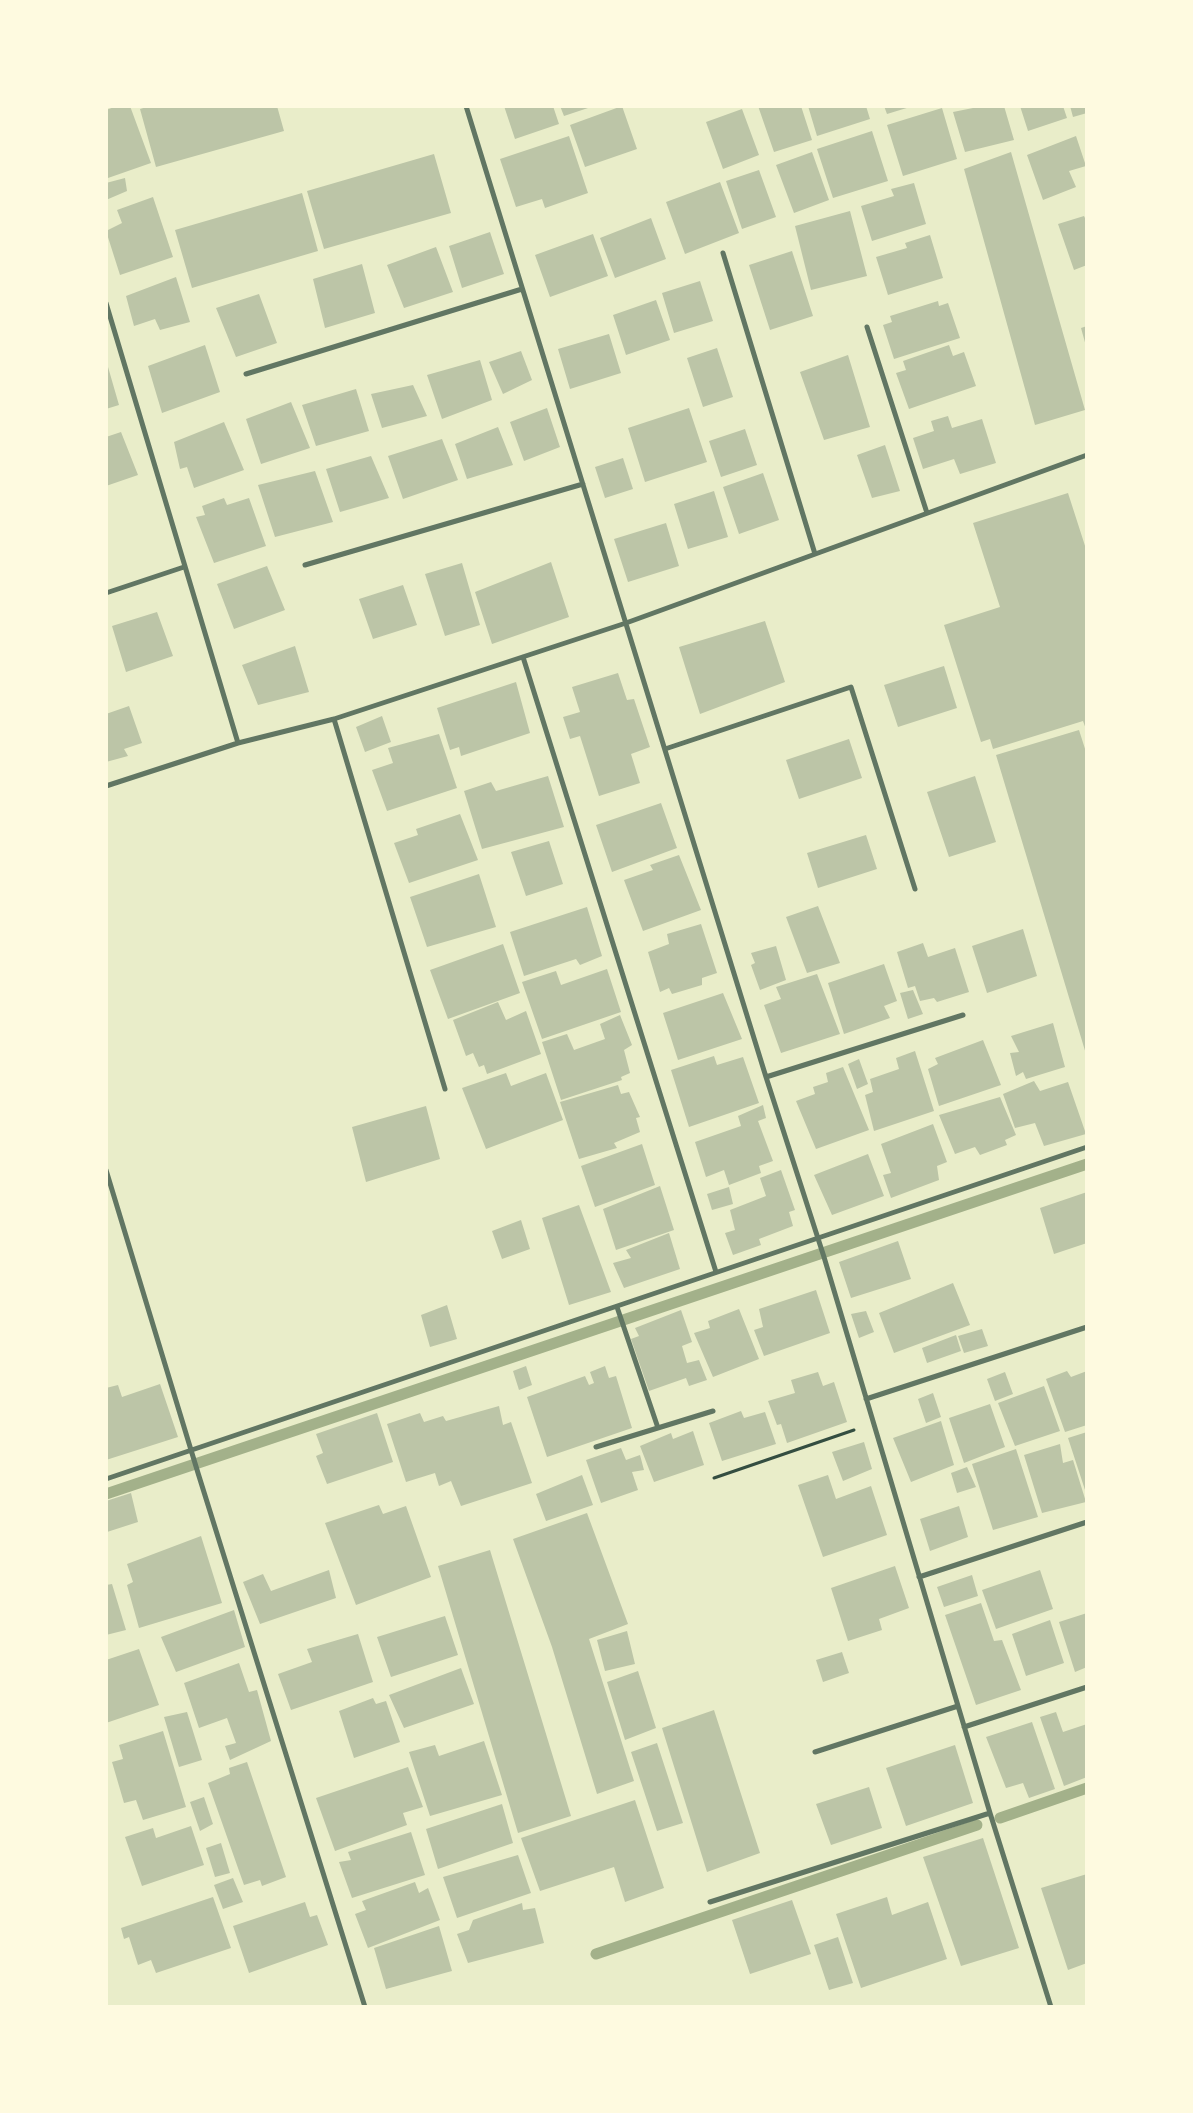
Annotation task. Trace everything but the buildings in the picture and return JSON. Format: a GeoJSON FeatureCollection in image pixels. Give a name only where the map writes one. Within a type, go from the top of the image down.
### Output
{"type":"FeatureCollection","features":[{"type":"Feature","properties":{"kind":"street"},"geometry":{"type":"LineString","coordinates":[[466,106],[766,1077],[824,1257],[990,1813],[1051,2007]]}},
{"type":"Feature","properties":{"kind":"street"},"geometry":{"type":"LineString","coordinates":[[723,253],[815,554]]}},
{"type":"Feature","properties":{"kind":"street"},"geometry":{"type":"LineString","coordinates":[[246,374],[522,289]]}},
{"type":"Feature","properties":{"kind":"street"},"geometry":{"type":"LineString","coordinates":[[106,303],[238,743]]}},
{"type":"Feature","properties":{"kind":"street"},"geometry":{"type":"LineString","coordinates":[[867,328],[927,513]]}},
{"type":"Feature","properties":{"kind":"street"},"geometry":{"type":"LineString","coordinates":[[106,786],[238,743],[334,719],[626,623],[1087,455]]}},
{"type":"Feature","properties":{"kind":"street"},"geometry":{"type":"LineString","coordinates":[[305,565],[583,484]]}},
{"type":"Feature","properties":{"kind":"street"},"geometry":{"type":"LineString","coordinates":[[106,593],[184,567]]}},
{"type":"Feature","properties":{"kind":"street"},"geometry":{"type":"LineString","coordinates":[[523,657],[716,1272]]}},
{"type":"Feature","properties":{"kind":"street"},"geometry":{"type":"LineString","coordinates":[[665,750],[851,687],[915,889]]}},
{"type":"Feature","properties":{"kind":"street"},"geometry":{"type":"LineString","coordinates":[[334,719],[444,1089]]}},
{"type":"Feature","properties":{"kind":"street"},"geometry":{"type":"LineString","coordinates":[[766,1077],[963,1015]]}},
{"type":"Feature","properties":{"kind":"street"},"geometry":{"type":"LineString","coordinates":[[106,1479],[1087,1147]]}},
{"type":"Feature","properties":{"kind":"street"},"geometry":{"type":"LineString","coordinates":[[106,1170],[195,1464],[365,2007]]}},
{"type":"Feature","properties":{"kind":"street"},"geometry":{"type":"LineString","coordinates":[[617,1307],[658,1428]]}},
{"type":"Feature","properties":{"kind":"street"},"geometry":{"type":"LineString","coordinates":[[866,1399],[1087,1327]]}},
{"type":"Feature","properties":{"kind":"street"},"geometry":{"type":"LineString","coordinates":[[596,1447],[713,1411]]}},
{"type":"Feature","properties":{"kind":"street"},"geometry":{"type":"LineString","coordinates":[[920,1577],[1087,1522]]}},
{"type":"Feature","properties":{"kind":"street"},"geometry":{"type":"LineString","coordinates":[[964,1727],[1087,1687]]}},
{"type":"Feature","properties":{"kind":"street"},"geometry":{"type":"LineString","coordinates":[[815,1752],[958,1706]]}},
{"type":"Feature","properties":{"kind":"street"},"geometry":{"type":"LineString","coordinates":[[710,1902],[990,1813]]}},
{"type":"Feature","properties":{"kind":"path"},"geometry":{"type":"LineString","coordinates":[[714,1478],[873,1423]]}},
{"type":"Feature","properties":{"kind":"waterway"},"geometry":{"type":"LineString","coordinates":[[106,1494],[1087,1164]]}},
{"type":"Feature","properties":{"kind":"waterway"},"geometry":{"type":"LineString","coordinates":[[1000,1818],[1087,1788]]}},
{"type":"Feature","properties":{"kind":"waterway"},"geometry":{"type":"LineString","coordinates":[[596,1954],[977,1825]]}}]}
